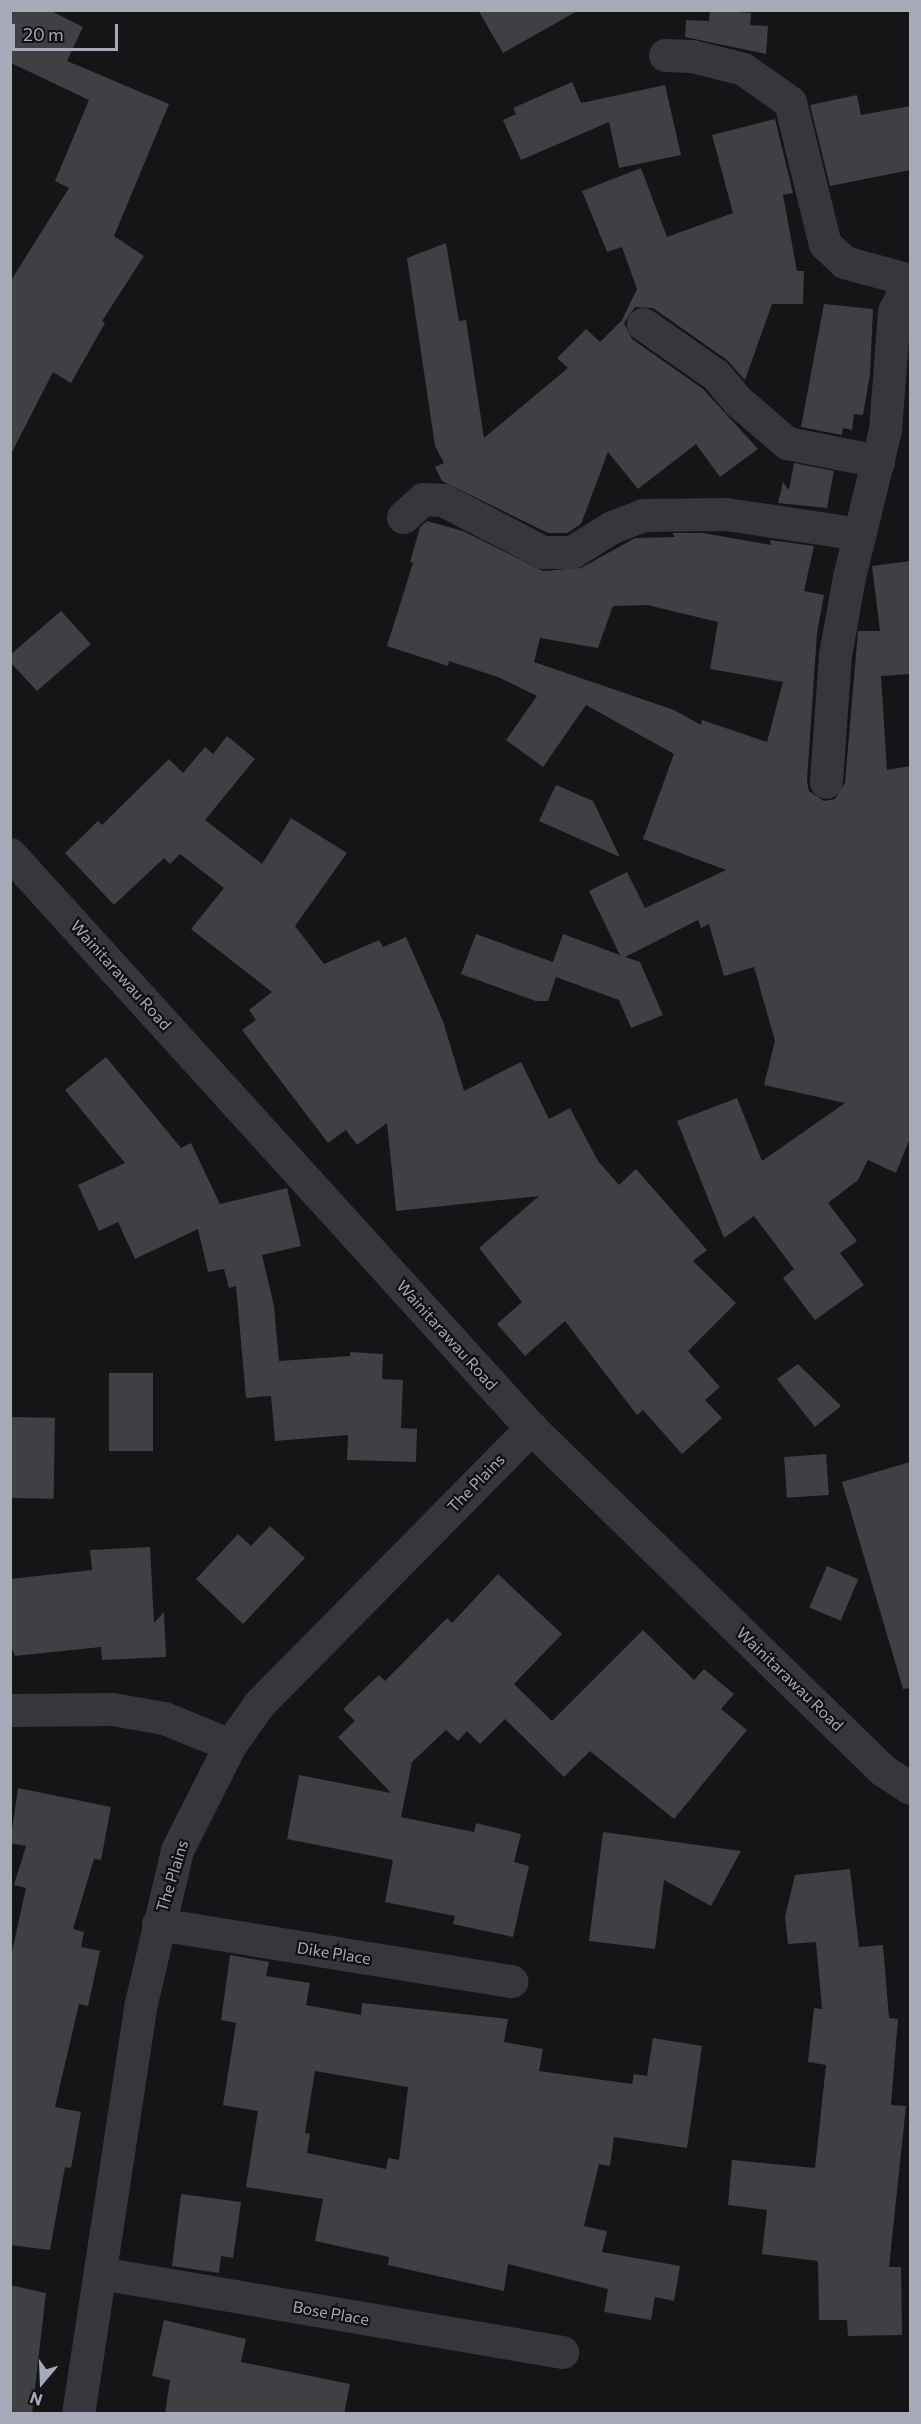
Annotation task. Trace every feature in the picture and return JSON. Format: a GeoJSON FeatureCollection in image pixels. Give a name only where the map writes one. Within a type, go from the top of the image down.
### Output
{"type":"FeatureCollection","features":[{"type":"Feature","properties":{"kind":"street"},"geometry":{"type":"LineString","coordinates":[[665,55],[692,56],[743,69],[789,102],[825,244],[844,262],[910,280],[894,311],[885,430],[860,534],[836,655],[826,782]]}},
{"type":"Feature","properties":{"kind":"street"},"geometry":{"type":"LineString","coordinates":[[643,324],[716,375],[738,401],[787,443],[878,461]]}},
{"type":"Feature","properties":{"kind":"street"},"geometry":{"type":"LineString","coordinates":[[403,517],[423,499],[443,500],[543,552],[572,552],[612,527],[643,515],[769,519],[860,534]]}},
{"type":"Feature","properties":{"kind":"street","name":"Wainitarawau Road"},"geometry":{"type":"LineString","coordinates":[[10,855],[531,1428],[884,1771],[910,1788]]}},
{"type":"Feature","properties":{"kind":"street","name":"The Plains"},"geometry":{"type":"LineString","coordinates":[[78,2414],[140,2007],[177,1850],[230,1745],[273,1689],[531,1428]]}},
{"type":"Feature","properties":{"kind":"street"},"geometry":{"type":"LineString","coordinates":[[10,1710],[112,1709],[164,1718],[230,1745]]}},
{"type":"Feature","properties":{"kind":"street","name":"Dike Place"},"geometry":{"type":"LineString","coordinates":[[158,1924],[511,1981]]}},
{"type":"Feature","properties":{"kind":"street","name":"Bose Place"},"geometry":{"type":"LineString","coordinates":[[100,2273],[561,2352]]}},
{"type":"Feature","properties":{"kind":"building"},"geometry":{"type":"Polygon","coordinates":[[[10,10],[49,10],[83,27],[67,61],[169,104],[114,236],[144,256],[102,321],[105,323],[71,383],[53,372],[10,456],[10,282],[69,188],[55,181],[89,100],[11,63],[10,10]]]}},
{"type":"Feature","properties":{"kind":"building"},"geometry":{"type":"Polygon","coordinates":[[[478,10],[579,10],[503,53],[478,10]]]}},
{"type":"Feature","properties":{"kind":"building"},"geometry":{"type":"Polygon","coordinates":[[[710,10],[751,13],[750,25],[768,26],[766,54],[685,37],[686,20],[709,21],[710,10]]]}},
{"type":"Feature","properties":{"kind":"building"},"geometry":{"type":"Polygon","coordinates":[[[572,82],[581,103],[665,85],[681,155],[619,168],[609,122],[521,160],[503,120],[516,114],[513,108],[572,82]]]}},
{"type":"Feature","properties":{"kind":"building"},"geometry":{"type":"Polygon","coordinates":[[[857,95],[861,115],[910,106],[910,170],[830,186],[810,105],[857,95]]]}},
{"type":"Feature","properties":{"kind":"building"},"geometry":{"type":"Polygon","coordinates":[[[775,119],[793,193],[783,195],[797,271],[804,271],[803,304],[772,304],[745,380],[727,360],[653,308],[635,307],[624,323],[632,339],[703,389],[758,449],[720,477],[696,444],[638,489],[608,452],[581,524],[567,533],[548,533],[442,481],[435,467],[444,463],[435,446],[407,258],[446,243],[459,321],[466,320],[484,438],[568,368],[557,358],[586,329],[600,342],[622,320],[637,289],[622,247],[607,252],[582,191],[641,168],[667,237],[733,213],[712,135],[775,119]]]}},
{"type":"Feature","properties":{"kind":"building"},"geometry":{"type":"Polygon","coordinates":[[[824,304],[873,309],[870,374],[863,415],[854,414],[852,430],[843,428],[842,435],[801,427],[824,304]]]}},
{"type":"Feature","properties":{"kind":"building"},"geometry":{"type":"Polygon","coordinates":[[[794,463],[834,471],[827,508],[778,503],[783,482],[789,490],[794,463]]]}},
{"type":"Feature","properties":{"kind":"building"},"geometry":{"type":"Polygon","coordinates":[[[427,521],[463,531],[543,571],[581,568],[635,538],[675,537],[672,533],[703,533],[771,545],[770,540],[814,546],[804,591],[824,595],[817,633],[807,781],[809,791],[824,801],[835,799],[845,783],[858,631],[880,631],[872,566],[910,561],[910,674],[881,676],[887,770],[910,766],[910,1138],[896,1173],[868,1160],[858,1180],[828,1203],[857,1241],[840,1253],[864,1285],[815,1320],[783,1278],[794,1269],[754,1216],[724,1238],[677,1121],[737,1098],[762,1161],[845,1103],[764,1085],[775,1041],[754,967],[724,976],[709,924],[701,928],[698,920],[625,957],[640,962],[663,1015],[631,1028],[619,1000],[556,977],[548,1001],[536,1001],[461,974],[476,934],[553,962],[563,934],[620,955],[589,891],[627,872],[645,908],[726,870],[643,839],[674,754],[586,705],[543,767],[506,740],[537,696],[498,677],[449,661],[448,666],[387,646],[413,563],[410,562],[420,527],[427,521]],[[647,605],[613,606],[598,648],[540,638],[534,662],[674,710],[701,725],[702,720],[767,742],[783,682],[710,669],[718,622],[647,605]]]}},
{"type":"Feature","properties":{"kind":"building"},"geometry":{"type":"Polygon","coordinates":[[[61,611],[91,644],[37,691],[10,662],[10,655],[61,611]]]}},
{"type":"Feature","properties":{"kind":"building"},"geometry":{"type":"Polygon","coordinates":[[[227,736],[255,759],[205,820],[262,864],[291,818],[347,853],[295,926],[324,964],[379,940],[383,947],[406,937],[443,1021],[464,1091],[521,1062],[549,1119],[570,1108],[598,1161],[619,1185],[636,1169],[707,1250],[693,1261],[736,1303],[688,1351],[720,1387],[705,1400],[722,1418],[682,1454],[643,1410],[637,1415],[565,1321],[525,1356],[497,1324],[522,1302],[479,1248],[539,1196],[396,1211],[387,1123],[357,1145],[346,1130],[328,1143],[242,1030],[256,1020],[249,1010],[272,992],[191,929],[224,888],[180,854],[170,864],[164,858],[114,905],[65,853],[98,821],[102,825],[169,759],[183,773],[205,747],[213,754],[227,736]]]}},
{"type":"Feature","properties":{"kind":"building"},"geometry":{"type":"Polygon","coordinates":[[[556,785],[593,801],[620,857],[539,821],[556,785]]]}},
{"type":"Feature","properties":{"kind":"building"},"geometry":{"type":"Polygon","coordinates":[[[106,1057],[181,1148],[191,1143],[220,1204],[287,1188],[301,1246],[262,1255],[274,1306],[279,1361],[350,1356],[350,1352],[383,1354],[382,1379],[403,1380],[401,1428],[417,1429],[416,1462],[347,1460],[348,1435],[275,1441],[271,1396],[246,1398],[236,1286],[229,1288],[224,1269],[208,1272],[198,1229],[135,1259],[118,1222],[99,1231],[78,1185],[125,1163],[65,1090],[106,1057]]]}},
{"type":"Feature","properties":{"kind":"building"},"geometry":{"type":"Polygon","coordinates":[[[798,1364],[841,1406],[815,1427],[777,1379],[798,1364]]]}},
{"type":"Feature","properties":{"kind":"building"},"geometry":{"type":"Polygon","coordinates":[[[109,1373],[153,1373],[153,1451],[109,1451],[109,1373]]]}},
{"type":"Feature","properties":{"kind":"building"},"geometry":{"type":"Polygon","coordinates":[[[10,1417],[55,1418],[54,1499],[10,1498],[10,1417]]]}},
{"type":"Feature","properties":{"kind":"building"},"geometry":{"type":"Polygon","coordinates":[[[826,1454],[829,1495],[787,1498],[784,1457],[826,1454]]]}},
{"type":"Feature","properties":{"kind":"building"},"geometry":{"type":"Polygon","coordinates":[[[910,1462],[910,1688],[903,1689],[842,1482],[910,1462]]]}},
{"type":"Feature","properties":{"kind":"building"},"geometry":{"type":"Polygon","coordinates":[[[270,1526],[305,1558],[243,1624],[196,1579],[238,1534],[251,1546],[270,1526]]]}},
{"type":"Feature","properties":{"kind":"building"},"geometry":{"type":"Polygon","coordinates":[[[150,1547],[154,1623],[164,1612],[166,1657],[102,1660],[101,1647],[15,1656],[10,1644],[10,1579],[92,1570],[90,1550],[150,1547]]]}},
{"type":"Feature","properties":{"kind":"building"},"geometry":{"type":"Polygon","coordinates":[[[827,1566],[858,1579],[841,1621],[809,1607],[827,1566]]]}},
{"type":"Feature","properties":{"kind":"building"},"geometry":{"type":"Polygon","coordinates":[[[498,1574],[562,1634],[514,1684],[552,1721],[643,1630],[694,1680],[704,1669],[734,1694],[721,1709],[747,1730],[674,1819],[590,1751],[564,1777],[505,1719],[480,1744],[467,1731],[458,1741],[446,1730],[412,1762],[401,1817],[474,1832],[476,1823],[521,1834],[514,1862],[529,1866],[513,1937],[453,1924],[455,1916],[385,1902],[393,1860],[287,1839],[299,1775],[391,1793],[338,1737],[355,1721],[343,1709],[379,1675],[385,1681],[447,1618],[452,1623],[498,1574]]]}},
{"type":"Feature","properties":{"kind":"building"},"geometry":{"type":"Polygon","coordinates":[[[18,1788],[111,1807],[101,1860],[94,1859],[73,1929],[84,1932],[81,1947],[100,1951],[88,2006],[79,2004],[55,2107],[81,2112],[71,2168],[65,2167],[50,2250],[10,2245],[10,1960],[26,1888],[14,1885],[26,1846],[10,1843],[18,1788]]]}},
{"type":"Feature","properties":{"kind":"building"},"geometry":{"type":"Polygon","coordinates":[[[603,1832],[741,1851],[711,1906],[664,1880],[655,1949],[589,1941],[603,1832]]]}},
{"type":"Feature","properties":{"kind":"building"},"geometry":{"type":"Polygon","coordinates":[[[850,1869],[859,1947],[883,1945],[889,2018],[898,2019],[891,2105],[906,2106],[889,2267],[901,2267],[902,2335],[848,2336],[847,2320],[819,2320],[818,2261],[762,2254],[767,2210],[728,2205],[732,2160],[815,2168],[826,2065],[808,2062],[814,2008],[822,2009],[816,1942],[788,1944],[785,1917],[795,1875],[850,1869]]]}},
{"type":"Feature","properties":{"kind":"building"},"geometry":{"type":"Polygon","coordinates":[[[230,1955],[269,1962],[266,1976],[310,1983],[306,2005],[361,2015],[362,2003],[508,2019],[504,2042],[543,2049],[539,2071],[632,2084],[634,2074],[647,2076],[653,2038],[702,2046],[687,2148],[614,2137],[610,2166],[599,2164],[584,2226],[607,2231],[602,2252],[680,2266],[674,2301],[655,2297],[651,2320],[604,2312],[608,2289],[508,2264],[504,2291],[388,2265],[389,2257],[315,2241],[323,2199],[246,2187],[258,2111],[223,2105],[236,2023],[221,2020],[230,1955]],[[315,2071],[305,2133],[310,2134],[307,2153],[386,2169],[388,2158],[399,2160],[408,2087],[315,2071]]]}},
{"type":"Feature","properties":{"kind":"building"},"geometry":{"type":"Polygon","coordinates":[[[181,2194],[241,2202],[233,2258],[221,2256],[219,2273],[172,2266],[181,2194]]]}},
{"type":"Feature","properties":{"kind":"building"},"geometry":{"type":"Polygon","coordinates":[[[10,2285],[46,2293],[32,2414],[10,2414],[10,2285]]]}},
{"type":"Feature","properties":{"kind":"building"},"geometry":{"type":"Polygon","coordinates":[[[164,2320],[246,2339],[241,2362],[350,2384],[344,2414],[165,2414],[170,2380],[152,2376],[164,2320]]]}}]}
